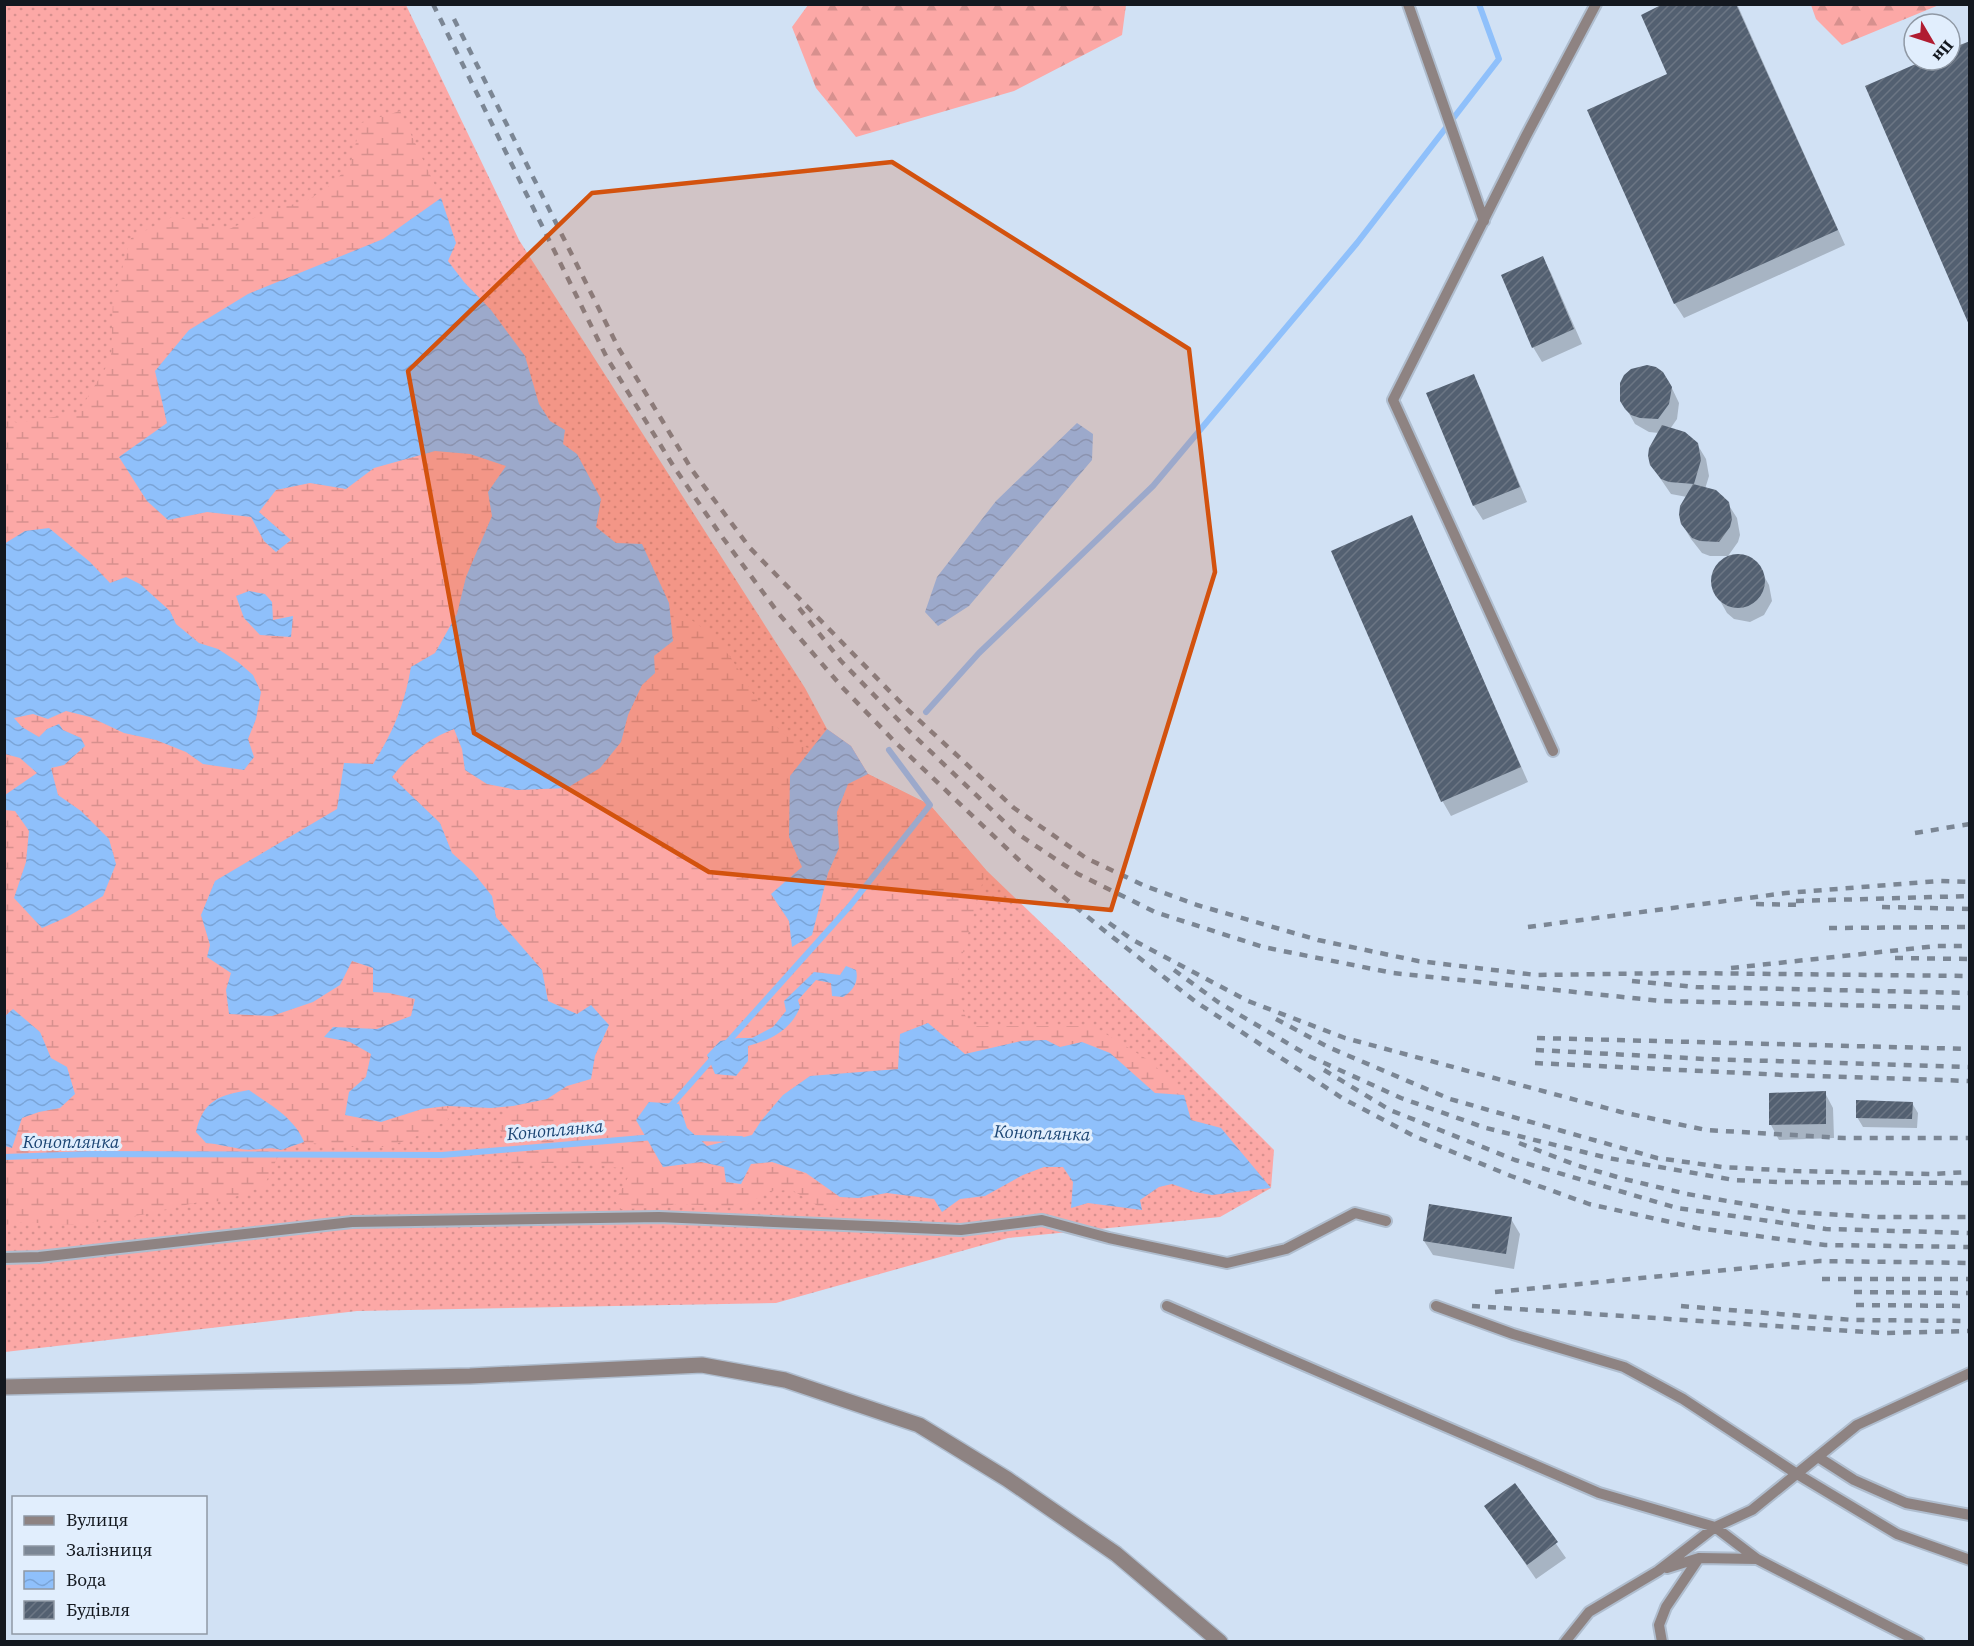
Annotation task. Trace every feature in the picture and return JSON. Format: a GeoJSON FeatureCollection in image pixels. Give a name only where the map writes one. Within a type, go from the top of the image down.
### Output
{"type":"FeatureCollection","features":[{"type":"Feature","properties":{"kind":"street"},"geometry":{"type":"LineString","coordinates":[[4,1387],[470,1376],[702,1365],[785,1380],[920,1425],[1007,1479],[1116,1554],[1220,1641]]}},
{"type":"Feature","properties":{"kind":"lane"},"geometry":{"type":"LineString","coordinates":[[1408,4],[1484,221]]}},
{"type":"Feature","properties":{"kind":"lane"},"geometry":{"type":"LineString","coordinates":[[1553,751],[1393,400],[1596,4]]}},
{"type":"Feature","properties":{"kind":"lane"},"geometry":{"type":"LineString","coordinates":[[4,1258],[39,1257],[352,1222],[659,1218],[961,1230],[1042,1220],[1109,1238],[1227,1263],[1286,1249],[1355,1213],[1386,1221]]}},
{"type":"Feature","properties":{"kind":"lane"},"geometry":{"type":"LineString","coordinates":[[1167,1306],[1599,1492],[1715,1527],[1757,1559],[1919,1641]]}},
{"type":"Feature","properties":{"kind":"lane"},"geometry":{"type":"LineString","coordinates":[[1436,1306],[1513,1334],[1624,1367],[1683,1399],[1797,1474],[1897,1534],[1970,1560]]}},
{"type":"Feature","properties":{"kind":"lane"},"geometry":{"type":"LineString","coordinates":[[1565,1641],[1589,1612],[1658,1571],[1715,1527],[1752,1510],[1857,1425],[1970,1373]]}},
{"type":"Feature","properties":{"kind":"lane"},"geometry":{"type":"LineString","coordinates":[[1818,1457],[1854,1480],[1906,1503],[1970,1515]]}},
{"type":"Feature","properties":{"kind":"lane"},"geometry":{"type":"LineString","coordinates":[[1658,1571],[1699,1558],[1757,1559]]}},
{"type":"Feature","properties":{"kind":"lane"},"geometry":{"type":"LineString","coordinates":[[1662,1641],[1659,1624],[1666,1607],[1699,1558]]}},
{"type":"Feature","properties":{"kind":"highlighted area"},"geometry":{"type":"Polygon","coordinates":[[[892,162],[1189,349],[1215,572],[1111,910],[709,872],[474,733],[408,371],[592,193],[892,162]]]}},
{"type":"Feature","properties":{"kind":"green space"},"geometry":{"type":"Polygon","coordinates":[[[1811,4],[1939,5],[1922,12],[1902,12],[1902,20],[1842,45],[1816,19],[1811,4]]]}},
{"type":"Feature","properties":{"kind":"green space"},"geometry":{"type":"Polygon","coordinates":[[[4,5],[406,5],[519,240],[805,688],[827,729],[851,746],[868,774],[930,805],[986,870],[1176,1052],[1274,1150],[1271,1188],[1220,1217],[1008,1238],[776,1303],[357,1311],[5,1352],[4,5]]]}},
{"type":"Feature","properties":{"kind":"green space"},"geometry":{"type":"Polygon","coordinates":[[[808,5],[1126,5],[1122,35],[1014,91],[856,137],[816,88],[792,27],[808,5]]]}},
{"type":"Feature","properties":{"kind":"green space"},"geometry":{"type":"Polygon","coordinates":[[[400,111],[441,198],[383,239],[325,262],[155,371],[167,423],[168,520],[207,512],[251,517],[264,541],[276,552],[291,540],[259,512],[276,490],[310,483],[346,489],[374,468],[435,451],[470,454],[506,466],[488,492],[492,516],[466,577],[457,614],[435,653],[411,668],[397,718],[373,764],[344,763],[337,809],[215,881],[201,915],[210,945],[207,957],[232,973],[226,990],[340,985],[352,961],[373,968],[373,991],[415,999],[411,1015],[377,1029],[333,1028],[325,1037],[350,1042],[372,1054],[366,1077],[349,1092],[381,1122],[422,1109],[447,1106],[448,1120],[412,1138],[388,1146],[359,1147],[304,1142],[301,1135],[249,1090],[221,1095],[199,1116],[206,1143],[246,1150],[271,1148],[281,1150],[264,1186],[224,1201],[199,1202],[141,1215],[76,1225],[19,1222],[5,1225],[5,810],[15,811],[29,831],[26,862],[14,898],[42,928],[67,917],[103,896],[81,811],[58,796],[51,768],[81,738],[63,730],[47,729],[40,737],[22,727],[13,718],[33,714],[48,719],[66,711],[90,717],[124,733],[156,740],[186,752],[203,764],[244,770],[254,757],[248,739],[256,719],[218,649],[200,643],[176,624],[170,611],[140,584],[110,583],[90,562],[49,528],[5,544],[4,416],[17,423],[78,413],[111,359],[113,300],[131,238],[174,216],[227,230],[272,210],[306,201],[327,188],[350,166],[361,123],[400,111]]]}},
{"type":"Feature","properties":{"kind":"green space"},"geometry":{"type":"Polygon","coordinates":[[[669,603],[719,643],[759,704],[781,731],[795,742],[811,749],[790,776],[789,837],[802,867],[771,894],[789,921],[792,947],[821,901],[828,873],[839,848],[837,812],[848,784],[868,774],[930,805],[986,870],[958,970],[960,1004],[970,1026],[1093,1026],[1153,1063],[1184,1095],[1155,1093],[1082,1042],[1060,1047],[1046,1040],[1021,1041],[965,1054],[927,1023],[900,1034],[898,1069],[810,1076],[761,1121],[752,1135],[707,1146],[687,1128],[657,1154],[663,1167],[701,1162],[724,1167],[726,1182],[749,1165],[772,1162],[784,1165],[809,1176],[840,1197],[842,1209],[821,1208],[792,1190],[768,1191],[744,1207],[678,1204],[621,1209],[615,1201],[631,1172],[588,1164],[509,1164],[505,1140],[498,1125],[513,1106],[547,1099],[567,1086],[591,1079],[595,1056],[609,1025],[548,1001],[542,970],[496,917],[492,896],[472,871],[452,853],[440,823],[392,777],[420,748],[454,729],[462,749],[465,770],[487,784],[517,790],[539,790],[621,742],[637,696],[655,673],[653,656],[673,641],[669,603]]]}},
{"type":"Feature","properties":{"kind":"green space"},"geometry":{"type":"Polygon","coordinates":[[[5,754],[20,758],[37,773],[5,795],[5,754]]]}},
{"type":"Feature","properties":{"kind":"water"},"geometry":{"type":"Polygon","coordinates":[[[441,198],[456,243],[448,261],[464,282],[491,310],[525,356],[539,404],[550,421],[565,430],[563,444],[577,454],[601,499],[596,527],[616,543],[642,544],[669,603],[673,641],[654,656],[655,673],[642,685],[628,715],[621,742],[600,768],[567,788],[517,790],[487,784],[465,770],[462,749],[454,729],[420,748],[392,777],[440,823],[452,853],[472,871],[492,896],[496,917],[542,970],[548,1001],[577,1014],[591,1005],[609,1025],[595,1056],[591,1079],[567,1086],[547,1099],[491,1108],[447,1106],[422,1109],[381,1122],[345,1115],[349,1092],[366,1077],[371,1054],[350,1042],[324,1037],[333,1027],[377,1029],[411,1016],[415,999],[373,992],[373,968],[352,961],[340,985],[313,1002],[272,1016],[229,1014],[226,990],[231,973],[207,957],[210,945],[201,915],[215,881],[337,809],[344,763],[373,764],[387,741],[397,717],[411,667],[435,653],[457,614],[466,577],[492,516],[488,492],[506,466],[470,454],[435,451],[374,468],[346,489],[310,483],[276,490],[259,512],[291,540],[276,552],[264,541],[251,517],[207,512],[168,520],[147,501],[119,457],[167,423],[155,371],[189,330],[248,294],[383,239],[441,198]]]}},
{"type":"Feature","properties":{"kind":"water"},"geometry":{"type":"Polygon","coordinates":[[[1077,423],[1093,434],[1092,460],[969,606],[938,626],[925,612],[937,577],[996,501],[1077,423]]]}},
{"type":"Feature","properties":{"kind":"water"},"geometry":{"type":"Polygon","coordinates":[[[49,528],[90,562],[110,583],[126,577],[140,584],[170,611],[176,624],[199,643],[218,649],[253,675],[261,692],[256,719],[248,739],[254,757],[244,770],[203,764],[186,752],[156,740],[124,733],[90,717],[66,711],[48,719],[33,714],[14,718],[22,727],[39,737],[47,729],[59,724],[63,730],[81,738],[85,746],[64,765],[51,768],[58,795],[81,811],[109,839],[116,864],[103,896],[67,917],[42,928],[14,898],[26,862],[29,831],[15,811],[5,810],[5,795],[37,773],[20,758],[5,754],[4,544],[25,531],[49,528]]]}},
{"type":"Feature","properties":{"kind":"water"},"geometry":{"type":"Polygon","coordinates":[[[249,591],[265,594],[272,602],[273,620],[293,616],[291,637],[260,635],[244,618],[236,596],[249,591]]]}},
{"type":"Feature","properties":{"kind":"water"},"geometry":{"type":"Polygon","coordinates":[[[827,729],[851,746],[868,774],[848,784],[837,812],[839,848],[828,873],[812,935],[792,947],[789,921],[771,894],[802,867],[789,837],[790,776],[827,729]]]}},
{"type":"Feature","properties":{"kind":"water"},"geometry":{"type":"Polygon","coordinates":[[[846,966],[856,970],[857,974],[854,986],[847,995],[832,996],[831,983],[816,980],[798,1000],[800,1007],[786,1028],[765,1041],[748,1046],[748,1061],[736,1076],[715,1074],[707,1055],[720,1041],[752,1038],[773,1027],[786,1011],[784,1001],[814,972],[840,975],[846,966]]]}},
{"type":"Feature","properties":{"kind":"water"},"geometry":{"type":"Polygon","coordinates":[[[13,1009],[40,1032],[51,1058],[67,1067],[75,1094],[60,1108],[22,1118],[12,1148],[5,1146],[4,1017],[13,1009]]]}},
{"type":"Feature","properties":{"kind":"water"},"geometry":{"type":"Polygon","coordinates":[[[928,1023],[965,1054],[1021,1041],[1046,1040],[1060,1047],[1082,1042],[1110,1053],[1155,1093],[1184,1095],[1191,1120],[1221,1128],[1271,1188],[1212,1195],[1172,1184],[1159,1187],[1140,1200],[1142,1210],[1088,1203],[1071,1208],[1073,1182],[1063,1167],[1044,1167],[1023,1175],[985,1196],[960,1199],[942,1212],[934,1199],[887,1193],[858,1198],[840,1197],[806,1173],[772,1162],[751,1164],[741,1184],[726,1182],[724,1167],[701,1162],[663,1167],[636,1120],[649,1102],[679,1104],[687,1128],[707,1146],[752,1135],[783,1095],[810,1076],[898,1069],[900,1034],[928,1023]]]}},
{"type":"Feature","properties":{"kind":"water"},"geometry":{"type":"Polygon","coordinates":[[[249,1090],[288,1119],[300,1133],[304,1142],[281,1150],[271,1148],[246,1150],[206,1143],[196,1132],[199,1121],[208,1106],[221,1097],[249,1090]]]}},
{"type":"Feature","properties":{"kind":"building"},"geometry":{"type":"Polygon","coordinates":[[[1663,4],[1736,4],[1838,230],[1674,304],[1587,110],[1667,74],[1641,15],[1663,4]]]}},
{"type":"Feature","properties":{"kind":"building"},"geometry":{"type":"Polygon","coordinates":[[[1970,41],[1970,327],[1865,86],[1902,70],[1902,72],[1962,72],[1962,44],[1970,41]]]}},
{"type":"Feature","properties":{"kind":"building"},"geometry":{"type":"Polygon","coordinates":[[[1543,256],[1574,329],[1532,348],[1501,275],[1543,256]]]}},
{"type":"Feature","properties":{"kind":"building"},"geometry":{"type":"Polygon","coordinates":[[[1647,365],[1663,372],[1672,387],[1669,404],[1658,419],[1631,415],[1620,401],[1620,383],[1624,375],[1631,369],[1647,365]]]}},
{"type":"Feature","properties":{"kind":"building"},"geometry":{"type":"Polygon","coordinates":[[[1474,374],[1520,487],[1473,506],[1426,393],[1474,374]]]}},
{"type":"Feature","properties":{"kind":"building"},"geometry":{"type":"Polygon","coordinates":[[[1662,425],[1685,432],[1698,443],[1701,460],[1694,484],[1661,479],[1650,465],[1649,448],[1662,425]]]}},
{"type":"Feature","properties":{"kind":"building"},"geometry":{"type":"Polygon","coordinates":[[[1693,484],[1716,490],[1729,502],[1732,519],[1730,527],[1719,542],[1692,538],[1681,524],[1680,506],[1693,484]]]}},
{"type":"Feature","properties":{"kind":"building"},"geometry":{"type":"Polygon","coordinates":[[[1412,515],[1521,767],[1441,802],[1331,551],[1412,515]]]}},
{"type":"Feature","properties":{"kind":"building"},"geometry":{"type":"Polygon","coordinates":[[[1738,554],[1748,556],[1757,562],[1763,571],[1765,581],[1763,591],[1757,600],[1748,606],[1738,608],[1728,606],[1719,600],[1713,591],[1711,581],[1713,571],[1719,562],[1728,556],[1738,554]]]}},
{"type":"Feature","properties":{"kind":"building"},"geometry":{"type":"Polygon","coordinates":[[[1826,1091],[1826,1124],[1769,1125],[1769,1093],[1826,1091]]]}},
{"type":"Feature","properties":{"kind":"building"},"geometry":{"type":"Polygon","coordinates":[[[1856,1100],[1913,1102],[1912,1119],[1856,1118],[1856,1100]]]}},
{"type":"Feature","properties":{"kind":"building"},"geometry":{"type":"Polygon","coordinates":[[[1429,1204],[1512,1217],[1506,1254],[1423,1241],[1429,1204]]]}},
{"type":"Feature","properties":{"kind":"building"},"geometry":{"type":"Polygon","coordinates":[[[1515,1483],[1558,1542],[1527,1565],[1484,1506],[1515,1483]]]}},
{"type":"Feature","properties":{"kind":"waterway"},"geometry":{"type":"LineString","coordinates":[[926,712],[979,653],[1153,486],[1357,243],[1499,59],[1479,4]]}},
{"type":"Feature","properties":{"kind":"waterway"},"geometry":{"type":"LineString","coordinates":[[726,1044],[849,907],[930,805],[889,750]]}},
{"type":"Feature","properties":{"kind":"waterway"},"geometry":{"type":"LineString","coordinates":[[668,1109],[713,1058]]}},
{"type":"Feature","properties":{"kind":"waterway","name":"Коноплянка"},"geometry":{"type":"LineString","coordinates":[[4,1157],[92,1154],[442,1155],[654,1137]]}},
{"type":"Feature","properties":{"kind":"waterway","name":"Коноплянка"},"geometry":{"type":"LineString","coordinates":[[691,1138],[741,1139]]}},
{"type":"Feature","properties":{"kind":"railway"},"geometry":{"type":"LineString","coordinates":[[433,4],[607,358],[674,467],[720,534],[779,614],[842,687],[896,743],[1020,861],[1106,932],[1196,1002],[1342,1098],[1414,1136],[1511,1176],[1589,1204],[1697,1228],[1825,1245],[1970,1247]]}},
{"type":"Feature","properties":{"kind":"railway"},"geometry":{"type":"LineString","coordinates":[[454,19],[619,349],[692,470],[750,548],[908,710],[1014,808],[1086,858],[1145,886],[1197,905],[1318,940],[1418,961],[1536,975],[1679,973],[1970,976]]}},
{"type":"Feature","properties":{"kind":"railway"},"geometry":{"type":"LineString","coordinates":[[799,608],[841,661],[909,731],[1015,832],[1078,874],[1155,912],[1263,947],[1393,973],[1661,1001],[1970,1008]]}},
{"type":"Feature","properties":{"kind":"railway"},"geometry":{"type":"LineString","coordinates":[[1915,833],[1970,824]]}},
{"type":"Feature","properties":{"kind":"railway"},"geometry":{"type":"LineString","coordinates":[[1528,927],[1786,893],[1939,881],[1970,882]]}},
{"type":"Feature","properties":{"kind":"railway"},"geometry":{"type":"LineString","coordinates":[[1796,901],[1970,896]]}},
{"type":"Feature","properties":{"kind":"railway"},"geometry":{"type":"LineString","coordinates":[[1756,904],[1804,905]]}},
{"type":"Feature","properties":{"kind":"railway"},"geometry":{"type":"LineString","coordinates":[[1882,907],[1970,909]]}},
{"type":"Feature","properties":{"kind":"railway"},"geometry":{"type":"LineString","coordinates":[[1109,923],[1133,940],[1248,1001],[1345,1038],[1621,1112],[1706,1130],[1844,1138],[1970,1138]]}},
{"type":"Feature","properties":{"kind":"railway"},"geometry":{"type":"LineString","coordinates":[[1829,928],[1970,927]]}},
{"type":"Feature","properties":{"kind":"railway"},"geometry":{"type":"LineString","coordinates":[[1731,968],[1937,946],[1970,946]]}},
{"type":"Feature","properties":{"kind":"railway"},"geometry":{"type":"LineString","coordinates":[[1895,958],[1970,959]]}},
{"type":"Feature","properties":{"kind":"railway"},"geometry":{"type":"LineString","coordinates":[[1174,970],[1218,1002],[1309,1056],[1401,1098],[1486,1128],[1608,1158],[1734,1180],[1970,1183]]}},
{"type":"Feature","properties":{"kind":"railway"},"geometry":{"type":"LineString","coordinates":[[1632,981],[1696,987],[1970,993]]}},
{"type":"Feature","properties":{"kind":"railway"},"geometry":{"type":"LineString","coordinates":[[1276,1019],[1328,1047],[1450,1099],[1657,1158],[1722,1167],[1795,1171],[1930,1174],[1970,1172]]}},
{"type":"Feature","properties":{"kind":"railway"},"geometry":{"type":"LineString","coordinates":[[1537,1038],[1970,1049]]}},
{"type":"Feature","properties":{"kind":"railway"},"geometry":{"type":"LineString","coordinates":[[1536,1050],[1706,1059],[1970,1067]]}},
{"type":"Feature","properties":{"kind":"railway"},"geometry":{"type":"LineString","coordinates":[[1535,1063],[1970,1081]]}},
{"type":"Feature","properties":{"kind":"railway"},"geometry":{"type":"LineString","coordinates":[[1324,1070],[1390,1110],[1515,1160],[1677,1208],[1826,1229],[1970,1233]]}},
{"type":"Feature","properties":{"kind":"railway"},"geometry":{"type":"LineString","coordinates":[[1519,1143],[1576,1165],[1624,1179],[1687,1194],[1791,1212],[1879,1217],[1970,1217]]}},
{"type":"Feature","properties":{"kind":"railway"},"geometry":{"type":"LineString","coordinates":[[1495,1292],[1820,1261],[1970,1263]]}},
{"type":"Feature","properties":{"kind":"railway"},"geometry":{"type":"LineString","coordinates":[[1822,1279],[1970,1279]]}},
{"type":"Feature","properties":{"kind":"railway"},"geometry":{"type":"LineString","coordinates":[[1854,1292],[1970,1293]]}},
{"type":"Feature","properties":{"kind":"railway"},"geometry":{"type":"LineString","coordinates":[[1856,1305],[1970,1306]]}},
{"type":"Feature","properties":{"kind":"railway"},"geometry":{"type":"LineString","coordinates":[[1472,1306],[1882,1333],[1970,1331]]}},
{"type":"Feature","properties":{"kind":"railway"},"geometry":{"type":"LineString","coordinates":[[1681,1306],[1853,1320],[1970,1321]]}}]}
